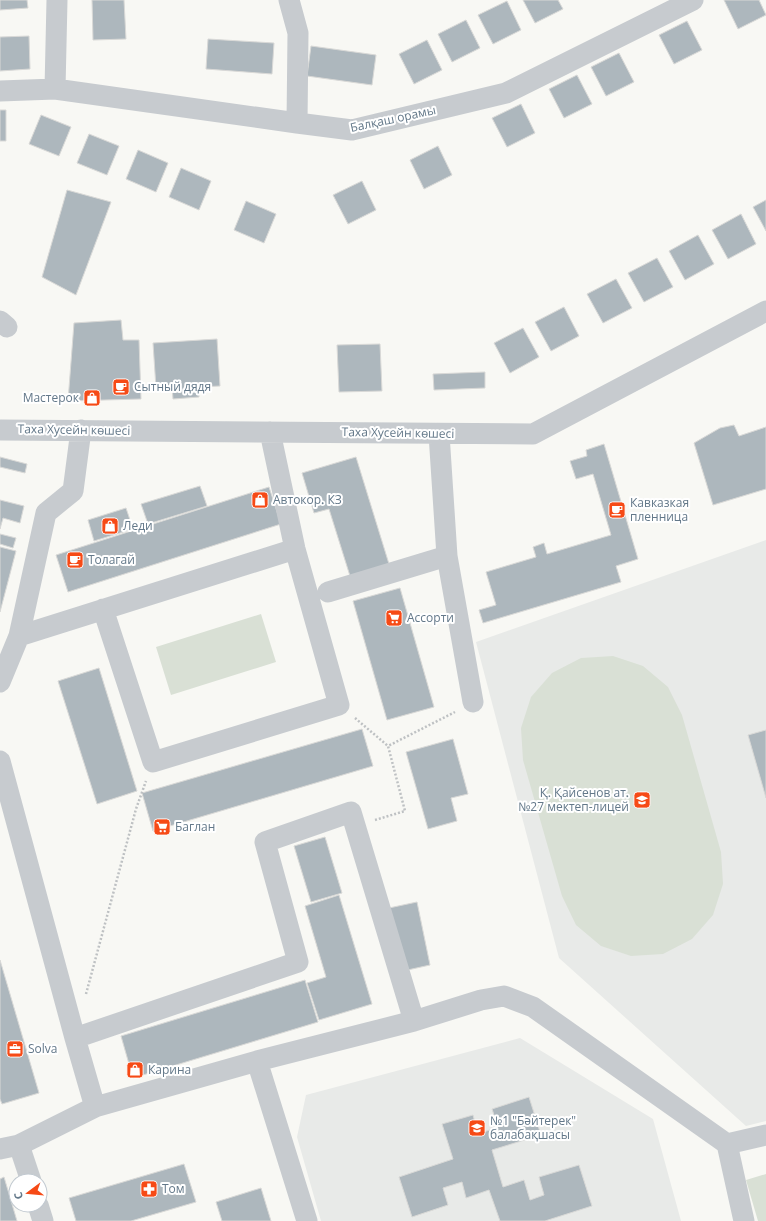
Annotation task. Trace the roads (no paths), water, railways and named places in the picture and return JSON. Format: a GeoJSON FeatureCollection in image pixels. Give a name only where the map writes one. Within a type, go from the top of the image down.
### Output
{"type":"FeatureCollection","features":[{"type":"Feature","properties":{"kind":"street"},"geometry":{"type":"LineString","coordinates":[[55,89],[57,0]]}},
{"type":"Feature","properties":{"kind":"street"},"geometry":{"type":"LineString","coordinates":[[289,0],[298,33],[297,124]]}},
{"type":"Feature","properties":{"kind":"street","name":"Балқаш орамы"},"geometry":{"type":"LineString","coordinates":[[0,90],[55,89],[297,124],[352,130],[506,93],[693,0]]}},
{"type":"Feature","properties":{"kind":"street","name":"Таха Хусейн көшесі"},"geometry":{"type":"LineString","coordinates":[[0,430],[533,434],[766,311]]}},
{"type":"Feature","properties":{"kind":"street"},"geometry":{"type":"LineString","coordinates":[[0,682],[19,636],[46,513],[73,491],[81,430]]}},
{"type":"Feature","properties":{"kind":"street"},"geometry":{"type":"LineString","coordinates":[[103,609],[153,762],[339,705],[294,549],[270,432]]}},
{"type":"Feature","properties":{"kind":"street"},"geometry":{"type":"LineString","coordinates":[[439,434],[447,556],[473,702]]}},
{"type":"Feature","properties":{"kind":"street"},"geometry":{"type":"LineString","coordinates":[[19,636],[294,549]]}},
{"type":"Feature","properties":{"kind":"street"},"geometry":{"type":"LineString","coordinates":[[328,592],[447,556]]}},
{"type":"Feature","properties":{"kind":"street"},"geometry":{"type":"LineString","coordinates":[[0,761],[95,1107]]}},
{"type":"Feature","properties":{"kind":"street"},"geometry":{"type":"LineString","coordinates":[[75,1038],[298,962],[265,842],[351,812],[414,1021]]}},
{"type":"Feature","properties":{"kind":"street"},"geometry":{"type":"LineString","coordinates":[[26,1173],[10,1147],[95,1107],[257,1061],[414,1021],[481,1000],[504,996],[533,1007],[726,1144],[744,1221]]}},
{"type":"Feature","properties":{"kind":"street"},"geometry":{"type":"LineString","coordinates":[[257,1061],[307,1221]]}},
{"type":"Feature","properties":{"kind":"street"},"geometry":{"type":"LineString","coordinates":[[726,1144],[766,1135]]}},
{"type":"Feature","properties":{"kind":"place","name":"Сытный дядя"},"geometry":{"type":"Point","coordinates":[121,387]}},
{"type":"Feature","properties":{"kind":"place","name":"Мастерок"},"geometry":{"type":"Point","coordinates":[92,398]}},
{"type":"Feature","properties":{"kind":"place","name":"Автокор. КЗ"},"geometry":{"type":"Point","coordinates":[260,500]}},
{"type":"Feature","properties":{"kind":"place","name":"Кавказкая пленница"},"geometry":{"type":"Point","coordinates":[617,510]}},
{"type":"Feature","properties":{"kind":"place","name":"Леди"},"geometry":{"type":"Point","coordinates":[110,526]}},
{"type":"Feature","properties":{"kind":"place","name":"Толагай"},"geometry":{"type":"Point","coordinates":[75,560]}},
{"type":"Feature","properties":{"kind":"place","name":"Ассорти"},"geometry":{"type":"Point","coordinates":[394,618]}},
{"type":"Feature","properties":{"kind":"place","name":"Қ. Қайсенов ат. №27 мектеп-лицей"},"geometry":{"type":"Point","coordinates":[642,800]}},
{"type":"Feature","properties":{"kind":"place","name":"Баглан"},"geometry":{"type":"Point","coordinates":[162,827]}},
{"type":"Feature","properties":{"kind":"place","name":"Solva"},"geometry":{"type":"Point","coordinates":[15,1049]}},
{"type":"Feature","properties":{"kind":"place","name":"Карина"},"geometry":{"type":"Point","coordinates":[135,1070]}},
{"type":"Feature","properties":{"kind":"place","name":"№1 \"Бәйтерек\" балабақшасы"},"geometry":{"type":"Point","coordinates":[477,1128]}},
{"type":"Feature","properties":{"kind":"place","name":"Том"},"geometry":{"type":"Point","coordinates":[149,1189]}}]}
